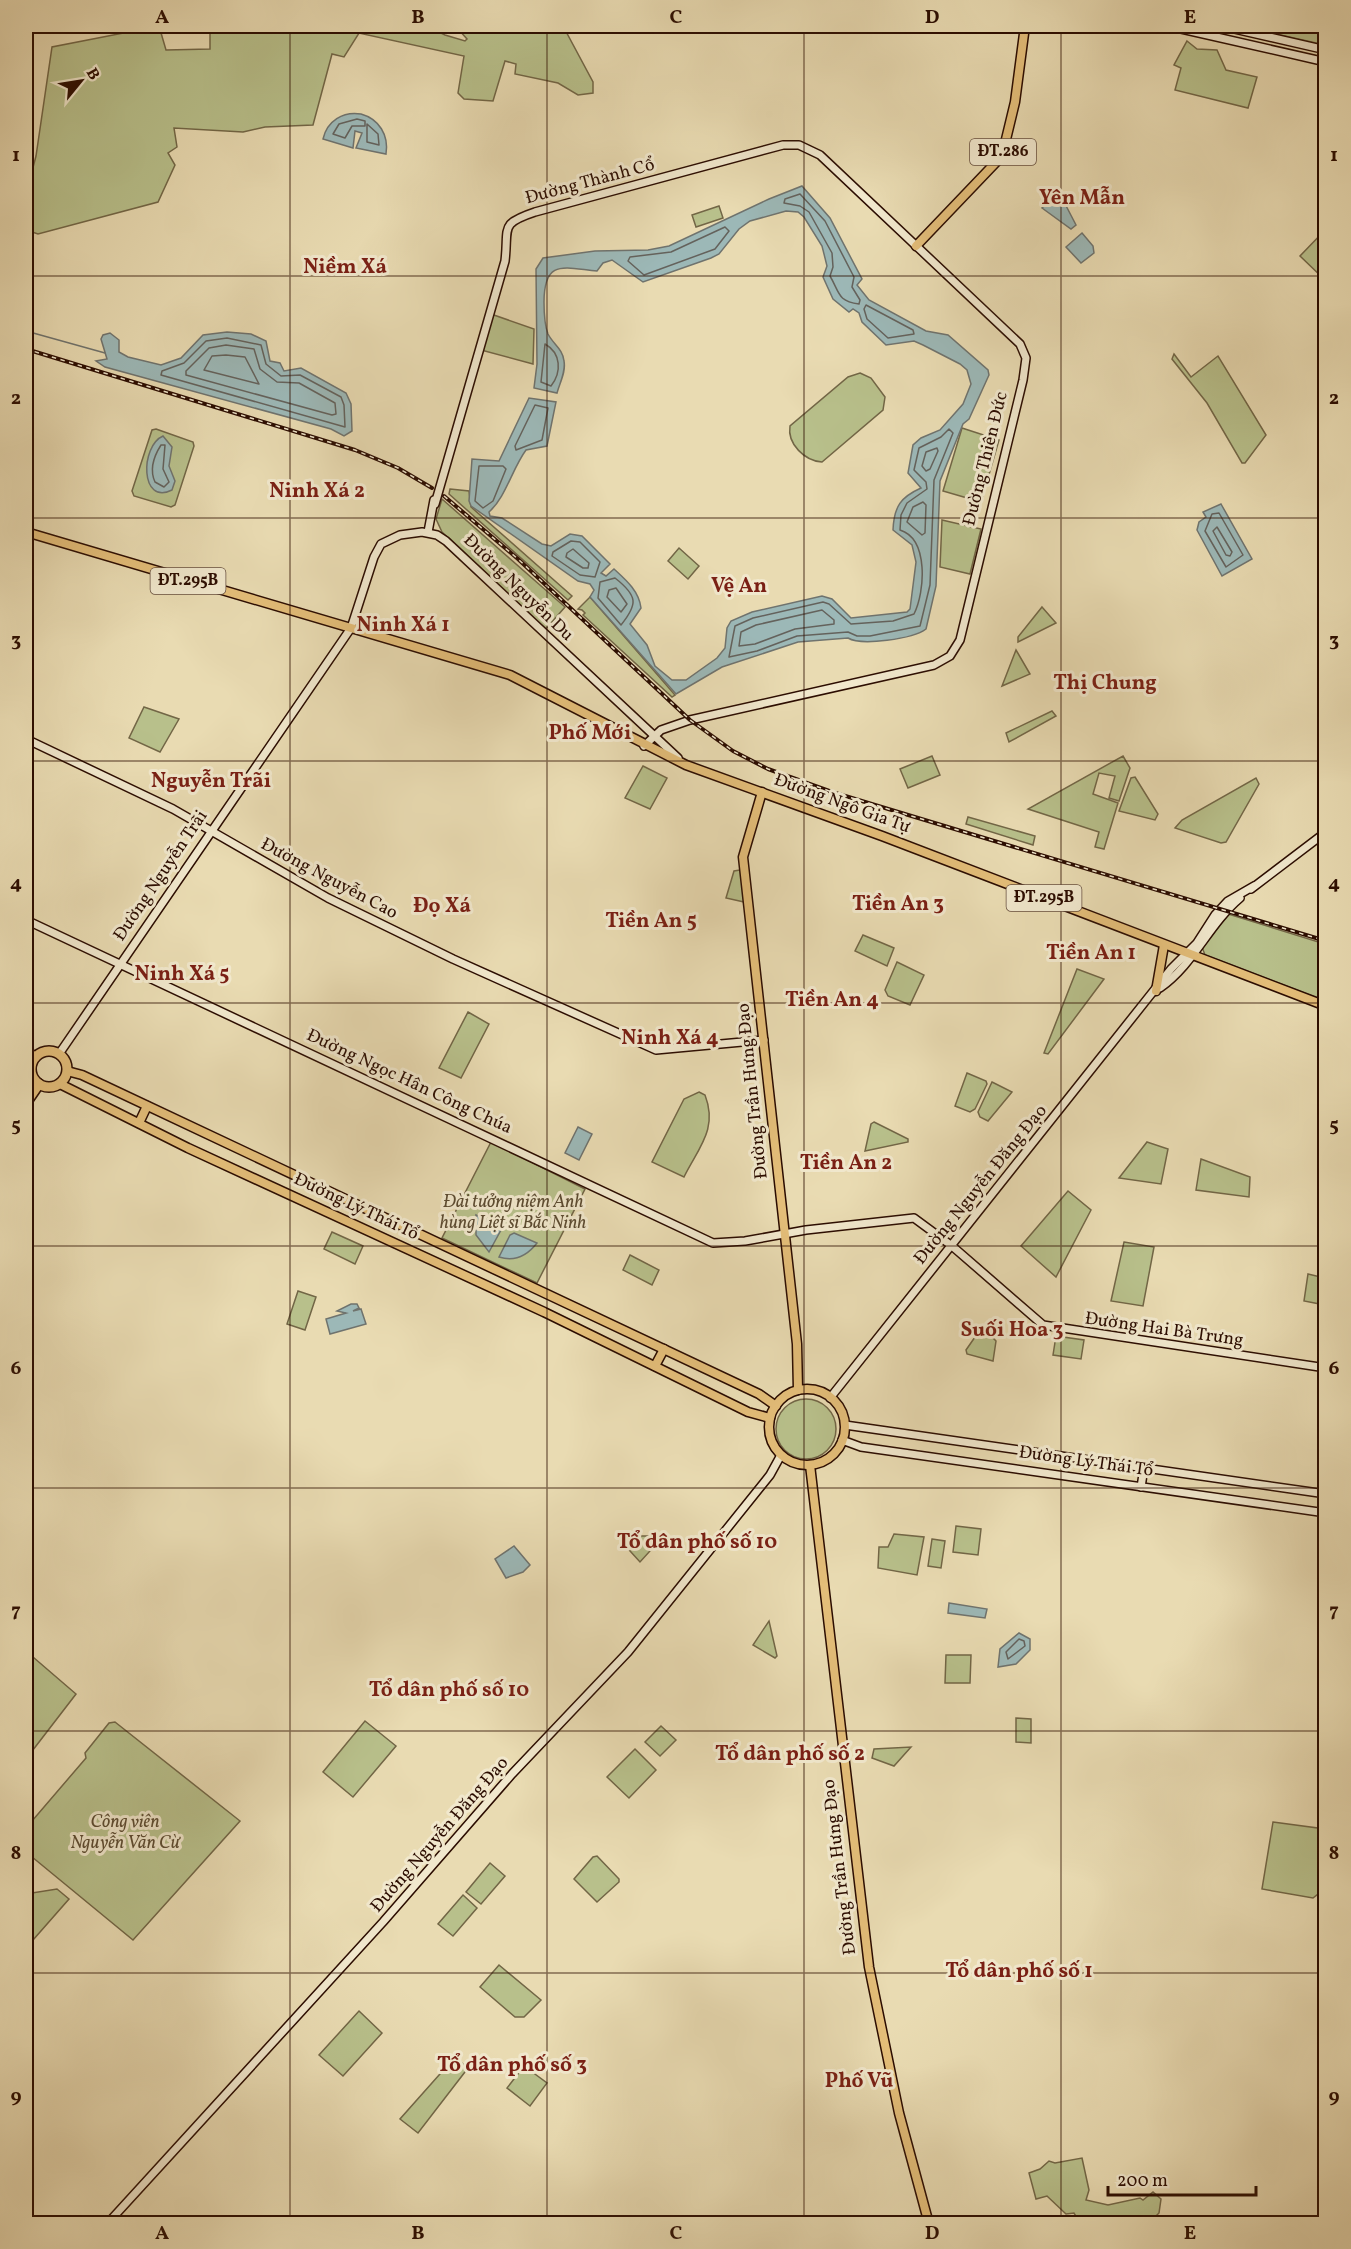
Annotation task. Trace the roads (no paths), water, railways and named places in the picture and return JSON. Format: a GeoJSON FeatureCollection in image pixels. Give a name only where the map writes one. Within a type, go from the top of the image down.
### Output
{"type":"FeatureCollection","features":[{"type":"Feature","properties":{"kind":"highway"},"geometry":{"type":"LineString","coordinates":[[47,1051],[59,1054],[66,1062],[67,1071],[60,1084],[48,1087],[39,1084],[28,1068],[36,1057],[47,1051]]}},
{"type":"Feature","properties":{"kind":"highway"},"geometry":{"type":"LineString","coordinates":[[26,1102],[39,1084]]}},
{"type":"Feature","properties":{"kind":"main road","name":"ĐT.286"},"geometry":{"type":"LineString","coordinates":[[916,246],[1002,156],[1010,131],[1025,26]]}},
{"type":"Feature","properties":{"kind":"main road"},"geometry":{"type":"LineString","coordinates":[[1168,26],[1326,62]]}},
{"type":"Feature","properties":{"kind":"main road"},"geometry":{"type":"LineString","coordinates":[[1221,26],[1326,50]]}},
{"type":"Feature","properties":{"kind":"main road","name":"Đường Thành Cổ"},"geometry":{"type":"LineString","coordinates":[[428,532],[435,504],[434,498],[443,477],[505,261],[507,226],[511,220],[783,145],[799,145],[813,150],[916,246]]}},
{"type":"Feature","properties":{"kind":"main road","name":"Đường Thiên Đức"},"geometry":{"type":"LineString","coordinates":[[644,746],[661,730],[690,720],[934,665],[948,658],[958,644],[1026,356],[1020,344],[916,246]]}},
{"type":"Feature","properties":{"kind":"main road","name":"ĐT.295B"},"geometry":{"type":"LineString","coordinates":[[26,532],[351,628]]}},
{"type":"Feature","properties":{"kind":"main road"},"geometry":{"type":"LineString","coordinates":[[351,628],[378,548],[396,537],[428,532]]}},
{"type":"Feature","properties":{"kind":"main road","name":"Đường Nguyễn Du"},"geometry":{"type":"LineString","coordinates":[[428,532],[437,535],[454,547],[686,765]]}},
{"type":"Feature","properties":{"kind":"main road","name":"Đường Ngô Gia Tự"},"geometry":{"type":"LineString","coordinates":[[351,628],[510,675],[644,746],[686,765],[1326,1006]]}},
{"type":"Feature","properties":{"kind":"main road","name":"Đường Nguyễn Trãi"},"geometry":{"type":"LineString","coordinates":[[59,1054],[351,628]]}},
{"type":"Feature","properties":{"kind":"main road","name":"Đường Nguyễn Cao"},"geometry":{"type":"LineString","coordinates":[[26,739],[173,809],[328,898],[453,960],[656,1050],[764,1040]]}},
{"type":"Feature","properties":{"kind":"main road","name":"Đường Trần Hưng Đạo"},"geometry":{"type":"LineString","coordinates":[[762,792],[743,851],[786,1234],[799,1366],[798,1390]]}},
{"type":"Feature","properties":{"kind":"main road","name":"Đường Nguyễn Đăng Đạo"},"geometry":{"type":"LineString","coordinates":[[830,1398],[1172,968],[1189,955],[1220,909],[1326,832]]}},
{"type":"Feature","properties":{"kind":"main road","name":"Đường Ngọc Hân Công Chúa"},"geometry":{"type":"LineString","coordinates":[[26,920],[713,1243],[786,1234]]}},
{"type":"Feature","properties":{"kind":"main road"},"geometry":{"type":"LineString","coordinates":[[1156,991],[1164,945]]}},
{"type":"Feature","properties":{"kind":"main road"},"geometry":{"type":"LineString","coordinates":[[26,1051],[36,1057]]}},
{"type":"Feature","properties":{"kind":"main road","name":"Đường Lý Thái Tổ"},"geometry":{"type":"LineString","coordinates":[[67,1071],[81,1074],[664,1349],[759,1394],[776,1406]]}},
{"type":"Feature","properties":{"kind":"main road","name":"Đường Lý Thái Tổ"},"geometry":{"type":"LineString","coordinates":[[60,1084],[748,1412],[770,1418]]}},
{"type":"Feature","properties":{"kind":"main road"},"geometry":{"type":"LineString","coordinates":[[139,1123],[147,1106]]}},
{"type":"Feature","properties":{"kind":"main road","name":"Đường Hai Bà Trưng"},"geometry":{"type":"LineString","coordinates":[[786,1234],[912,1218],[952,1246],[1043,1325],[1326,1368]]}},
{"type":"Feature","properties":{"kind":"main road"},"geometry":{"type":"LineString","coordinates":[[655,1366],[664,1349]]}},
{"type":"Feature","properties":{"kind":"main road"},"geometry":{"type":"LineString","coordinates":[[798,1390],[815,1390],[830,1398],[841,1412],[845,1425],[842,1440],[829,1458],[810,1465],[793,1463],[781,1455],[771,1439],[770,1418],[776,1406],[784,1397],[798,1390]]}},
{"type":"Feature","properties":{"kind":"main road","name":"Đường Lý Thái Tổ"},"geometry":{"type":"LineString","coordinates":[[845,1425],[1326,1494]]}},
{"type":"Feature","properties":{"kind":"main road","name":"Đường Lý Thái Tổ"},"geometry":{"type":"LineString","coordinates":[[842,1440],[862,1447],[1326,1513]]}},
{"type":"Feature","properties":{"kind":"main road","name":"Đường Nguyễn Đăng Đạo"},"geometry":{"type":"LineString","coordinates":[[107,2223],[383,1922],[512,1774],[628,1652],[770,1475],[781,1455]]}},
{"type":"Feature","properties":{"kind":"main road","name":"Đường Trần Hưng Đạo"},"geometry":{"type":"LineString","coordinates":[[810,1465],[867,1957],[886,2055],[914,2174],[929,2223]]}},
{"type":"Feature","properties":{"kind":"main road"},"geometry":{"type":"LineString","coordinates":[[1141,1486],[1144,1468]]}},
{"type":"Feature","properties":{"kind":"water"},"geometry":{"type":"Polygon","coordinates":[[[348,114],[361,114],[378,124],[386,140],[386,154],[356,148],[362,133],[355,131],[353,148],[323,139],[332,122],[348,114]]]}},
{"type":"Feature","properties":{"kind":"water"},"geometry":{"type":"Polygon","coordinates":[[[802,186],[830,218],[862,279],[857,285],[869,300],[926,331],[948,335],[988,370],[989,375],[969,419],[963,424],[940,481],[936,586],[926,629],[910,636],[887,640],[864,641],[848,638],[798,642],[722,667],[676,694],[590,597],[594,590],[590,584],[578,581],[471,506],[469,501],[472,459],[499,461],[529,398],[556,402],[547,446],[526,450],[500,499],[489,512],[490,516],[502,518],[542,544],[551,546],[570,534],[582,536],[610,564],[601,573],[606,576],[614,569],[635,591],[641,608],[630,624],[647,645],[655,666],[672,680],[686,680],[717,658],[725,648],[727,628],[731,621],[752,612],[822,596],[832,599],[851,618],[907,612],[910,609],[916,562],[912,545],[893,530],[895,515],[900,503],[908,495],[921,488],[908,473],[913,445],[921,438],[940,430],[963,404],[971,384],[967,370],[960,364],[923,345],[914,341],[886,345],[862,322],[859,313],[853,309],[849,312],[833,299],[823,277],[827,266],[822,246],[804,217],[798,212],[786,211],[750,221],[739,229],[719,254],[643,282],[612,260],[603,263],[597,271],[566,268],[552,272],[545,288],[545,322],[548,334],[562,353],[564,369],[557,393],[534,388],[537,364],[536,269],[543,258],[595,251],[648,250],[669,246],[802,186]]]}},
{"type":"Feature","properties":{"kind":"water"},"geometry":{"type":"Polygon","coordinates":[[[1062,198],[1076,225],[1071,229],[1042,208],[1049,201],[1062,198]]]}},
{"type":"Feature","properties":{"kind":"water"},"geometry":{"type":"Polygon","coordinates":[[[1082,233],[1093,246],[1094,253],[1081,263],[1066,247],[1082,233]]]}},
{"type":"Feature","properties":{"kind":"water"},"geometry":{"type":"Polygon","coordinates":[[[227,332],[251,334],[266,341],[270,361],[280,363],[284,371],[301,368],[346,393],[351,404],[352,431],[344,436],[331,429],[105,367],[96,361],[107,359],[101,339],[103,335],[110,333],[119,340],[119,352],[128,357],[161,365],[181,358],[203,335],[227,332]]]}},
{"type":"Feature","properties":{"kind":"water"},"geometry":{"type":"Polygon","coordinates":[[[163,436],[172,447],[169,466],[175,481],[172,490],[161,493],[154,490],[149,483],[147,462],[155,442],[163,436]]]}},
{"type":"Feature","properties":{"kind":"water"},"geometry":{"type":"Polygon","coordinates":[[[1221,504],[1252,559],[1222,576],[1197,530],[1199,522],[1206,517],[1203,512],[1221,504]]]}},
{"type":"Feature","properties":{"kind":"water"},"geometry":{"type":"Polygon","coordinates":[[[578,1127],[592,1134],[579,1160],[565,1153],[578,1127]]]}},
{"type":"Feature","properties":{"kind":"water"},"geometry":{"type":"Polygon","coordinates":[[[476,1215],[498,1225],[501,1230],[489,1252],[476,1235],[476,1215]]]}},
{"type":"Feature","properties":{"kind":"water"},"geometry":{"type":"Polygon","coordinates":[[[514,1233],[537,1243],[520,1257],[510,1259],[499,1257],[510,1235],[514,1233]]]}},
{"type":"Feature","properties":{"kind":"water"},"geometry":{"type":"Polygon","coordinates":[[[351,1304],[357,1304],[359,1308],[353,1311],[361,1309],[366,1324],[330,1334],[326,1319],[346,1313],[337,1311],[351,1304]]]}},
{"type":"Feature","properties":{"kind":"water"},"geometry":{"type":"Polygon","coordinates":[[[514,1546],[530,1565],[523,1572],[506,1578],[495,1559],[514,1546]]]}},
{"type":"Feature","properties":{"kind":"water"},"geometry":{"type":"Polygon","coordinates":[[[949,1603],[987,1609],[985,1618],[948,1613],[949,1603]]]}},
{"type":"Feature","properties":{"kind":"water"},"geometry":{"type":"Polygon","coordinates":[[[1019,1633],[1030,1639],[1030,1650],[1016,1664],[998,1667],[1000,1649],[1019,1633]]]}},
{"type":"Feature","properties":{"kind":"waterway"},"geometry":{"type":"LineString","coordinates":[[26,331],[105,353]]}},
{"type":"Feature","properties":{"kind":"railway"},"geometry":{"type":"LineString","coordinates":[[26,349],[355,450],[398,468],[432,488]]}},
{"type":"Feature","properties":{"kind":"railway"},"geometry":{"type":"LineString","coordinates":[[444,496],[518,559],[690,720],[733,751],[768,769],[832,792],[1326,941]]}},
{"type":"Feature","properties":{"kind":"district","name":"Yên Mẫn"},"geometry":{"type":"Point","coordinates":[1082,198]}},
{"type":"Feature","properties":{"kind":"district","name":"Niềm Xá"},"geometry":{"type":"Point","coordinates":[345,267]}},
{"type":"Feature","properties":{"kind":"district","name":"Ninh Xá 2"},"geometry":{"type":"Point","coordinates":[317,491]}},
{"type":"Feature","properties":{"kind":"district","name":"Vệ An"},"geometry":{"type":"Point","coordinates":[739,586]}},
{"type":"Feature","properties":{"kind":"district","name":"Ninh Xá 1"},"geometry":{"type":"Point","coordinates":[403,625]}},
{"type":"Feature","properties":{"kind":"district","name":"Thị Chung"},"geometry":{"type":"Point","coordinates":[1105,683]}},
{"type":"Feature","properties":{"kind":"district","name":"Phố Mới"},"geometry":{"type":"Point","coordinates":[590,733]}},
{"type":"Feature","properties":{"kind":"district","name":"Nguyễn Trãi"},"geometry":{"type":"Point","coordinates":[211,781]}},
{"type":"Feature","properties":{"kind":"district","name":"Tiền An 3"},"geometry":{"type":"Point","coordinates":[898,904]}},
{"type":"Feature","properties":{"kind":"district","name":"Đọ Xá"},"geometry":{"type":"Point","coordinates":[442,906]}},
{"type":"Feature","properties":{"kind":"district","name":"Tiền An 5"},"geometry":{"type":"Point","coordinates":[651,921]}},
{"type":"Feature","properties":{"kind":"district","name":"Tiền An 1"},"geometry":{"type":"Point","coordinates":[1091,953]}},
{"type":"Feature","properties":{"kind":"district","name":"Ninh Xá 5"},"geometry":{"type":"Point","coordinates":[182,974]}},
{"type":"Feature","properties":{"kind":"district","name":"Tiền An 4"},"geometry":{"type":"Point","coordinates":[832,1000]}},
{"type":"Feature","properties":{"kind":"district","name":"Ninh Xá 4"},"geometry":{"type":"Point","coordinates":[670,1038]}},
{"type":"Feature","properties":{"kind":"district","name":"Tiền An 2"},"geometry":{"type":"Point","coordinates":[846,1163]}},
{"type":"Feature","properties":{"kind":"district","name":"Suối Hoa 3"},"geometry":{"type":"Point","coordinates":[1012,1330]}},
{"type":"Feature","properties":{"kind":"district","name":"Tổ dân phố số 10"},"geometry":{"type":"Point","coordinates":[697,1542]}},
{"type":"Feature","properties":{"kind":"district","name":"Tổ dân phố số 10"},"geometry":{"type":"Point","coordinates":[449,1690]}},
{"type":"Feature","properties":{"kind":"district","name":"Tổ dân phố số 2"},"geometry":{"type":"Point","coordinates":[790,1754]}},
{"type":"Feature","properties":{"kind":"district","name":"Tổ dân phố số 1"},"geometry":{"type":"Point","coordinates":[1019,1971]}},
{"type":"Feature","properties":{"kind":"district","name":"Tổ dân phố số 3"},"geometry":{"type":"Point","coordinates":[512,2065]}},
{"type":"Feature","properties":{"kind":"district","name":"Phố Vũ"},"geometry":{"type":"Point","coordinates":[859,2081]}},
{"type":"Feature","properties":{"kind":"park label","name":"Đài tưởng niệm Anh hùng Liệt sĩ Bắc Ninh"},"geometry":{"type":"Point","coordinates":[513,1212]}},
{"type":"Feature","properties":{"kind":"park label","name":"Công viên Nguyễn Văn Cừ"},"geometry":{"type":"Point","coordinates":[125,1832]}}]}
